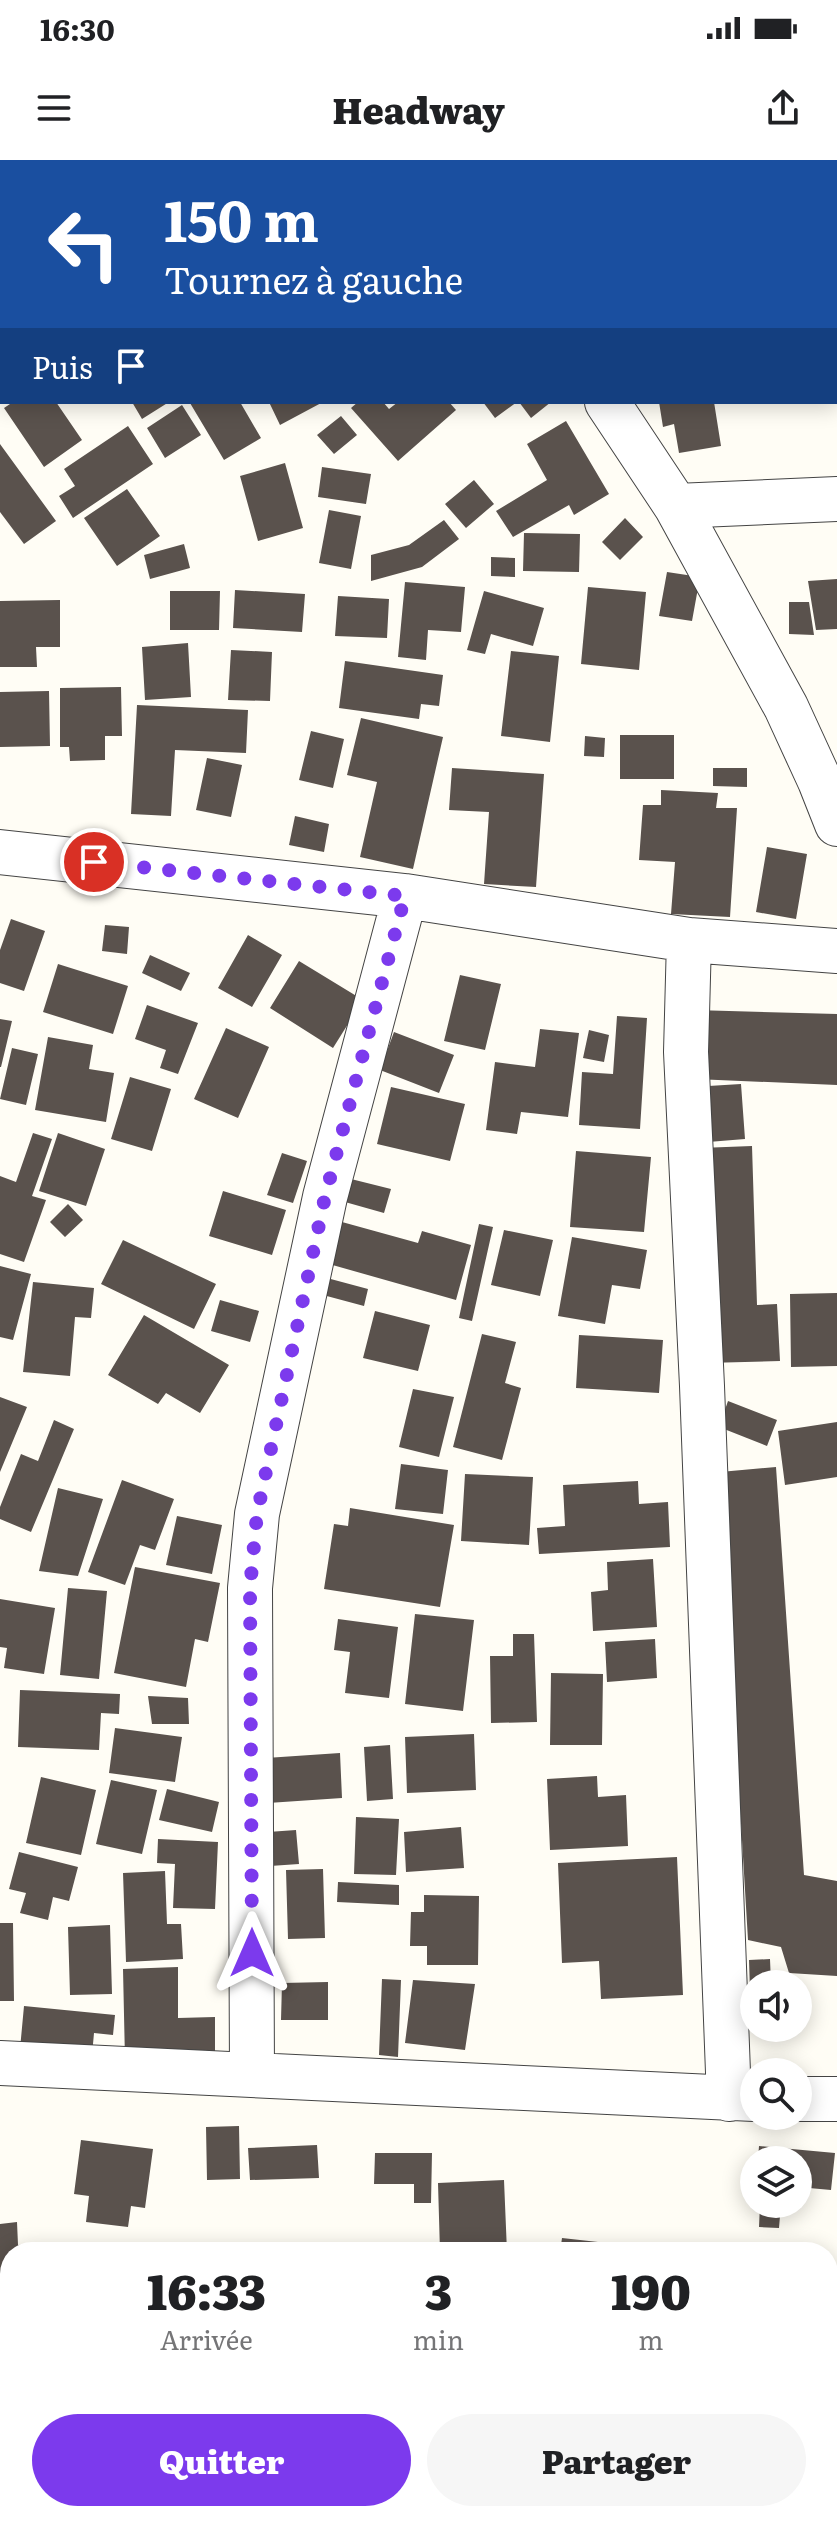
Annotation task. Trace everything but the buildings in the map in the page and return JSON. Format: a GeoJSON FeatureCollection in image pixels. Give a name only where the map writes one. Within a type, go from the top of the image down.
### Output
{"type":"FeatureCollection","features":[{"type":"Feature","properties":{"kind":"street"},"geometry":{"type":"LineString","coordinates":[[608,404],[676,506],[786,707],[837,824]]}},
{"type":"Feature","properties":{"kind":"street"},"geometry":{"type":"LineString","coordinates":[[676,506],[837,499]]}},
{"type":"Feature","properties":{"kind":"street"},"geometry":{"type":"LineString","coordinates":[[0,852],[405,896],[689,940],[837,951]]}},
{"type":"Feature","properties":{"kind":"street"},"geometry":{"type":"LineString","coordinates":[[252,2075],[250,1588],[257,1514],[325,1197],[405,896]]}},
{"type":"Feature","properties":{"kind":"street"},"geometry":{"type":"LineString","coordinates":[[689,940],[686,1052],[740,2063]]}},
{"type":"Feature","properties":{"kind":"street"},"geometry":{"type":"LineString","coordinates":[[0,2063],[740,2099]]}},
{"type":"Feature","properties":{"kind":"street"},"geometry":{"type":"LineString","coordinates":[[812,2099],[837,2099]]}},
{"type":"Feature","properties":{"kind":"route"},"geometry":{"type":"LineString","coordinates":[[94,862],[405,896],[325,1197],[257,1514],[250,1588],[252,1953]]}}]}
